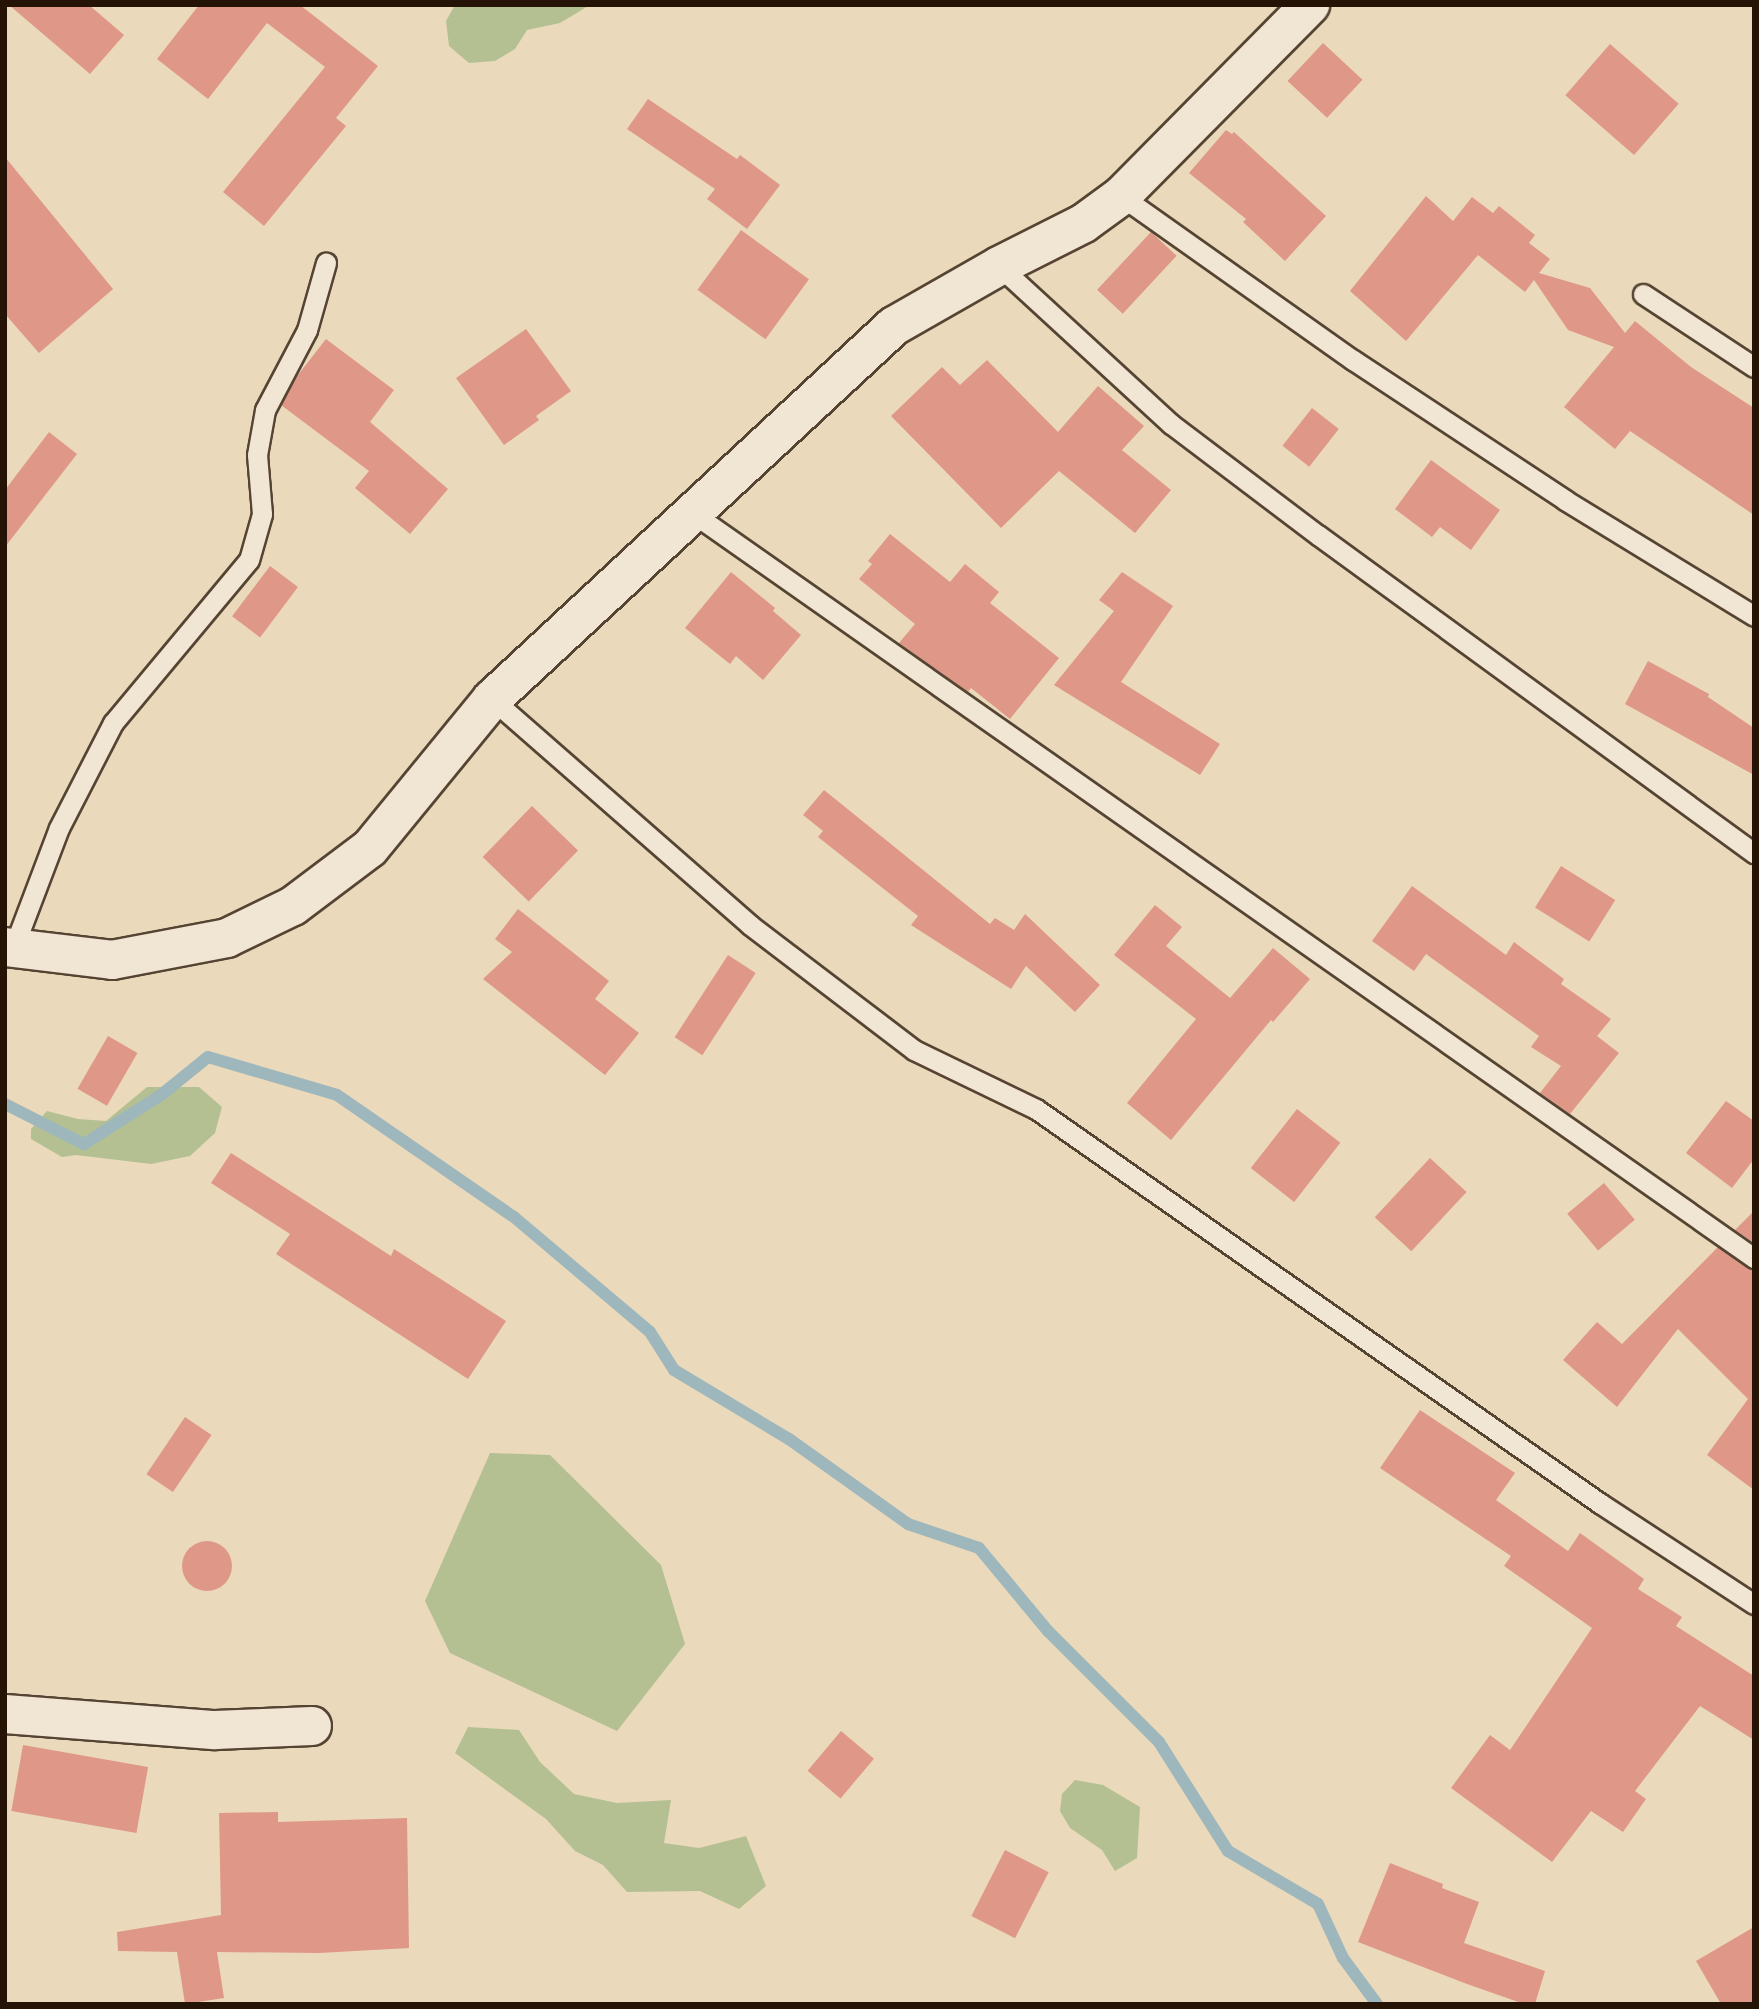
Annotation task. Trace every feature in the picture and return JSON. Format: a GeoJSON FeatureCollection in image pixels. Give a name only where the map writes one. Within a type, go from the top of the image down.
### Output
{"type":"FeatureCollection","features":[{"type":"Feature","properties":{"kind":"street"},"geometry":{"type":"LineString","coordinates":[[9,948],[111,960],[227,938],[293,906],[370,848],[492,699],[569,631],[691,512],[894,326],[999,266],[1084,223],[1121,196],[1310,5]]}},
{"type":"Feature","properties":{"kind":"street"},"geometry":{"type":"LineString","coordinates":[[5,1714],[215,1730],[312,1726]]}},
{"type":"Feature","properties":{"kind":"lane"},"geometry":{"type":"LineString","coordinates":[[1121,196],[1420,404],[1565,500],[1754,616]]}},
{"type":"Feature","properties":{"kind":"lane"},"geometry":{"type":"LineString","coordinates":[[9,948],[59,828],[113,723],[249,560],[262,514],[257,455],[265,410],[307,330],[326,263]]}},
{"type":"Feature","properties":{"kind":"lane"},"geometry":{"type":"LineString","coordinates":[[999,266],[1171,424],[1318,535],[1754,853]]}},
{"type":"Feature","properties":{"kind":"lane"},"geometry":{"type":"LineString","coordinates":[[1643,294],[1754,366]]}},
{"type":"Feature","properties":{"kind":"lane"},"geometry":{"type":"LineString","coordinates":[[691,512],[1754,1258]]}},
{"type":"Feature","properties":{"kind":"lane"},"geometry":{"type":"LineString","coordinates":[[492,699],[750,925],[903,1043],[1036,1109],[1601,1504],[1754,1604]]}},
{"type":"Feature","properties":{"kind":"green space"},"geometry":{"type":"Polygon","coordinates":[[[455,5],[590,5],[560,23],[527,30],[515,49],[495,61],[469,63],[449,46],[446,21],[455,5]]]}},
{"type":"Feature","properties":{"kind":"green space"},"geometry":{"type":"Polygon","coordinates":[[[147,1087],[199,1087],[222,1107],[215,1133],[190,1156],[151,1164],[76,1155],[62,1157],[31,1139],[31,1129],[47,1111],[78,1119],[106,1121],[147,1087]]]}},
{"type":"Feature","properties":{"kind":"green space"},"geometry":{"type":"Polygon","coordinates":[[[490,1453],[550,1455],[661,1565],[685,1644],[617,1731],[450,1653],[425,1601],[490,1453]]]}},
{"type":"Feature","properties":{"kind":"green space"},"geometry":{"type":"Polygon","coordinates":[[[468,1727],[519,1730],[540,1762],[574,1794],[617,1803],[671,1800],[664,1843],[699,1848],[746,1836],[766,1886],[739,1909],[700,1891],[627,1892],[603,1865],[575,1851],[546,1819],[455,1753],[468,1727]]]}},
{"type":"Feature","properties":{"kind":"green space"},"geometry":{"type":"Polygon","coordinates":[[[1075,1780],[1103,1785],[1140,1807],[1137,1858],[1115,1871],[1102,1850],[1070,1828],[1060,1811],[1062,1794],[1075,1780]]]}},
{"type":"Feature","properties":{"kind":"building"},"geometry":{"type":"Polygon","coordinates":[[[9,5],[89,5],[124,35],[90,74],[9,5]]]}},
{"type":"Feature","properties":{"kind":"building"},"geometry":{"type":"Polygon","coordinates":[[[199,5],[300,5],[378,66],[336,118],[346,126],[264,226],[223,192],[325,67],[267,23],[208,99],[157,59],[199,5]]]}},
{"type":"Feature","properties":{"kind":"building"},"geometry":{"type":"Polygon","coordinates":[[[1323,43],[1362,80],[1327,118],[1288,81],[1323,43]]]}},
{"type":"Feature","properties":{"kind":"building"},"geometry":{"type":"Polygon","coordinates":[[[1610,44],[1679,104],[1634,155],[1565,95],[1610,44]]]}},
{"type":"Feature","properties":{"kind":"building"},"geometry":{"type":"Polygon","coordinates":[[[648,99],[737,159],[740,155],[780,185],[747,229],[707,199],[715,189],[627,129],[648,99]]]}},
{"type":"Feature","properties":{"kind":"building"},"geometry":{"type":"Polygon","coordinates":[[[1226,130],[1232,134],[1234,132],[1326,216],[1285,261],[1243,222],[1246,219],[1189,173],[1226,130]]]}},
{"type":"Feature","properties":{"kind":"building"},"geometry":{"type":"Polygon","coordinates":[[[5,157],[113,289],[39,353],[5,314],[5,157]]]}},
{"type":"Feature","properties":{"kind":"building"},"geometry":{"type":"Polygon","coordinates":[[[1426,196],[1453,221],[1472,197],[1493,213],[1499,206],[1535,235],[1529,243],[1550,259],[1539,273],[1590,288],[1625,333],[1635,321],[1691,367],[1754,408],[1754,515],[1630,431],[1615,449],[1564,407],[1614,347],[1568,330],[1534,280],[1525,292],[1478,255],[1406,341],[1350,291],[1426,196]]]}},
{"type":"Feature","properties":{"kind":"building"},"geometry":{"type":"Polygon","coordinates":[[[741,230],[809,279],[765,339],[698,290],[741,230]]]}},
{"type":"Feature","properties":{"kind":"building"},"geometry":{"type":"Polygon","coordinates":[[[1151,232],[1177,256],[1123,314],[1097,290],[1151,232]]]}},
{"type":"Feature","properties":{"kind":"building"},"geometry":{"type":"Polygon","coordinates":[[[526,329],[571,391],[536,416],[539,420],[504,445],[456,378],[526,329]]]}},
{"type":"Feature","properties":{"kind":"building"},"geometry":{"type":"Polygon","coordinates":[[[326,339],[394,390],[370,422],[448,489],[410,534],[355,488],[369,471],[281,405],[294,380],[326,339]]]}},
{"type":"Feature","properties":{"kind":"building"},"geometry":{"type":"Polygon","coordinates":[[[987,360],[1058,432],[1098,386],[1144,426],[1122,450],[1171,490],[1135,533],[1059,471],[1001,528],[891,416],[942,367],[960,385],[987,360]]]}},
{"type":"Feature","properties":{"kind":"building"},"geometry":{"type":"Polygon","coordinates":[[[1312,408],[1339,429],[1309,467],[1282,446],[1312,408]]]}},
{"type":"Feature","properties":{"kind":"building"},"geometry":{"type":"Polygon","coordinates":[[[49,432],[77,454],[5,547],[5,490],[49,432]]]}},
{"type":"Feature","properties":{"kind":"building"},"geometry":{"type":"Polygon","coordinates":[[[1431,460],[1500,510],[1471,550],[1440,527],[1432,537],[1395,509],[1431,460]]]}},
{"type":"Feature","properties":{"kind":"building"},"geometry":{"type":"Polygon","coordinates":[[[890,534],[950,582],[965,564],[999,592],[990,603],[1059,658],[1010,719],[971,688],[968,692],[899,643],[915,624],[859,579],[872,564],[868,561],[890,534]]]}},
{"type":"Feature","properties":{"kind":"building"},"geometry":{"type":"Polygon","coordinates":[[[270,566],[298,587],[260,637],[232,616],[270,566]]]}},
{"type":"Feature","properties":{"kind":"building"},"geometry":{"type":"Polygon","coordinates":[[[731,572],[775,608],[773,611],[801,635],[763,680],[736,656],[730,664],[685,628],[731,572]]]}},
{"type":"Feature","properties":{"kind":"building"},"geometry":{"type":"Polygon","coordinates":[[[1122,572],[1173,606],[1121,682],[1220,744],[1200,775],[1054,685],[1114,611],[1099,600],[1122,572]]]}},
{"type":"Feature","properties":{"kind":"building"},"geometry":{"type":"Polygon","coordinates":[[[1648,661],[1709,694],[1708,697],[1754,728],[1754,775],[1625,704],[1648,661]]]}},
{"type":"Feature","properties":{"kind":"building"},"geometry":{"type":"Polygon","coordinates":[[[824,790],[990,924],[995,918],[1014,930],[1025,914],[1100,985],[1075,1012],[1026,966],[1011,989],[911,925],[918,916],[818,837],[823,831],[803,815],[824,790]]]}},
{"type":"Feature","properties":{"kind":"building"},"geometry":{"type":"Polygon","coordinates":[[[532,806],[578,850],[529,902],[483,857],[532,806]]]}},
{"type":"Feature","properties":{"kind":"building"},"geometry":{"type":"Polygon","coordinates":[[[1561,866],[1615,900],[1589,941],[1535,908],[1561,866]]]}},
{"type":"Feature","properties":{"kind":"building"},"geometry":{"type":"Polygon","coordinates":[[[1412,886],[1506,955],[1514,942],[1564,979],[1561,984],[1611,1019],[1597,1036],[1619,1053],[1570,1114],[1540,1093],[1561,1066],[1531,1047],[1539,1036],[1426,954],[1414,971],[1372,941],[1412,886]]]}},
{"type":"Feature","properties":{"kind":"building"},"geometry":{"type":"Polygon","coordinates":[[[1155,905],[1182,927],[1166,946],[1230,998],[1273,948],[1310,979],[1273,1022],[1271,1020],[1171,1140],[1127,1103],[1196,1019],[1114,955],[1155,905]]]}},
{"type":"Feature","properties":{"kind":"building"},"geometry":{"type":"Polygon","coordinates":[[[518,909],[609,981],[595,999],[639,1033],[605,1075],[483,979],[512,952],[495,939],[518,909]]]}},
{"type":"Feature","properties":{"kind":"building"},"geometry":{"type":"Polygon","coordinates":[[[728,955],[756,973],[702,1055],[675,1037],[728,955]]]}},
{"type":"Feature","properties":{"kind":"building"},"geometry":{"type":"Polygon","coordinates":[[[108,1036],[137,1053],[107,1106],[78,1089],[108,1036]]]}},
{"type":"Feature","properties":{"kind":"building"},"geometry":{"type":"Polygon","coordinates":[[[1726,1101],[1754,1121],[1754,1159],[1732,1188],[1686,1153],[1726,1101]]]}},
{"type":"Feature","properties":{"kind":"building"},"geometry":{"type":"Polygon","coordinates":[[[1297,1109],[1340,1143],[1294,1202],[1251,1168],[1297,1109]]]}},
{"type":"Feature","properties":{"kind":"building"},"geometry":{"type":"Polygon","coordinates":[[[231,1153],[391,1256],[394,1249],[506,1321],[468,1379],[276,1254],[290,1234],[211,1183],[231,1153]]]}},
{"type":"Feature","properties":{"kind":"building"},"geometry":{"type":"Polygon","coordinates":[[[1430,1158],[1467,1192],[1411,1251],[1375,1217],[1430,1158]]]}},
{"type":"Feature","properties":{"kind":"building"},"geometry":{"type":"Polygon","coordinates":[[[1604,1183],[1635,1220],[1598,1251],[1567,1214],[1604,1183]]]}},
{"type":"Feature","properties":{"kind":"building"},"geometry":{"type":"Polygon","coordinates":[[[1754,1211],[1754,1243],[1735,1230],[1754,1211]]]}},
{"type":"Feature","properties":{"kind":"building"},"geometry":{"type":"Polygon","coordinates":[[[1718,1247],[1754,1270],[1754,1490],[1707,1455],[1748,1399],[1678,1329],[1617,1407],[1563,1360],[1597,1322],[1622,1344],[1718,1247]]]}},
{"type":"Feature","properties":{"kind":"building"},"geometry":{"type":"Polygon","coordinates":[[[1420,1410],[1515,1473],[1496,1500],[1568,1551],[1580,1533],[1644,1579],[1638,1589],[1682,1617],[1676,1626],[1754,1676],[1754,1740],[1700,1706],[1635,1791],[1646,1799],[1623,1832],[1591,1811],[1552,1862],[1451,1788],[1490,1735],[1510,1750],[1592,1628],[1504,1566],[1511,1556],[1380,1468],[1420,1410]]]}},
{"type":"Feature","properties":{"kind":"building"},"geometry":{"type":"Polygon","coordinates":[[[185,1417],[212,1435],[173,1492],[146,1474],[185,1417]]]}},
{"type":"Feature","properties":{"kind":"building"},"geometry":{"type":"Polygon","coordinates":[[[207,1541],[225,1548],[232,1566],[225,1584],[207,1591],[189,1584],[182,1566],[189,1548],[207,1541]]]}},
{"type":"Feature","properties":{"kind":"building"},"geometry":{"type":"Polygon","coordinates":[[[841,1731],[874,1759],[841,1798],[808,1771],[841,1731]]]}},
{"type":"Feature","properties":{"kind":"building"},"geometry":{"type":"Polygon","coordinates":[[[23,1745],[148,1767],[136,1833],[11,1811],[23,1745]]]}},
{"type":"Feature","properties":{"kind":"building"},"geometry":{"type":"Polygon","coordinates":[[[278,1812],[278,1822],[407,1818],[409,1948],[319,1953],[217,1952],[224,1998],[185,2004],[177,1952],[118,1951],[117,1932],[221,1915],[219,1813],[278,1812]]]}},
{"type":"Feature","properties":{"kind":"building"},"geometry":{"type":"Polygon","coordinates":[[[1005,1850],[1049,1872],[1015,1938],[971,1916],[1005,1850]]]}},
{"type":"Feature","properties":{"kind":"building"},"geometry":{"type":"Polygon","coordinates":[[[1390,1863],[1479,1902],[1464,1943],[1545,1971],[1535,2004],[1524,2004],[1358,1942],[1390,1863]]]}},
{"type":"Feature","properties":{"kind":"building"},"geometry":{"type":"Polygon","coordinates":[[[1754,1927],[1754,2004],[1721,2004],[1696,1961],[1754,1927]]]}},
{"type":"Feature","properties":{"kind":"waterway"},"geometry":{"type":"LineString","coordinates":[[5,1104],[84,1144],[161,1095],[208,1057],[337,1095],[514,1217],[650,1332],[674,1370],[789,1439],[908,1524],[979,1548],[1048,1631],[1159,1742],[1228,1851],[1318,1904],[1343,1958],[1377,2004]]}}]}
